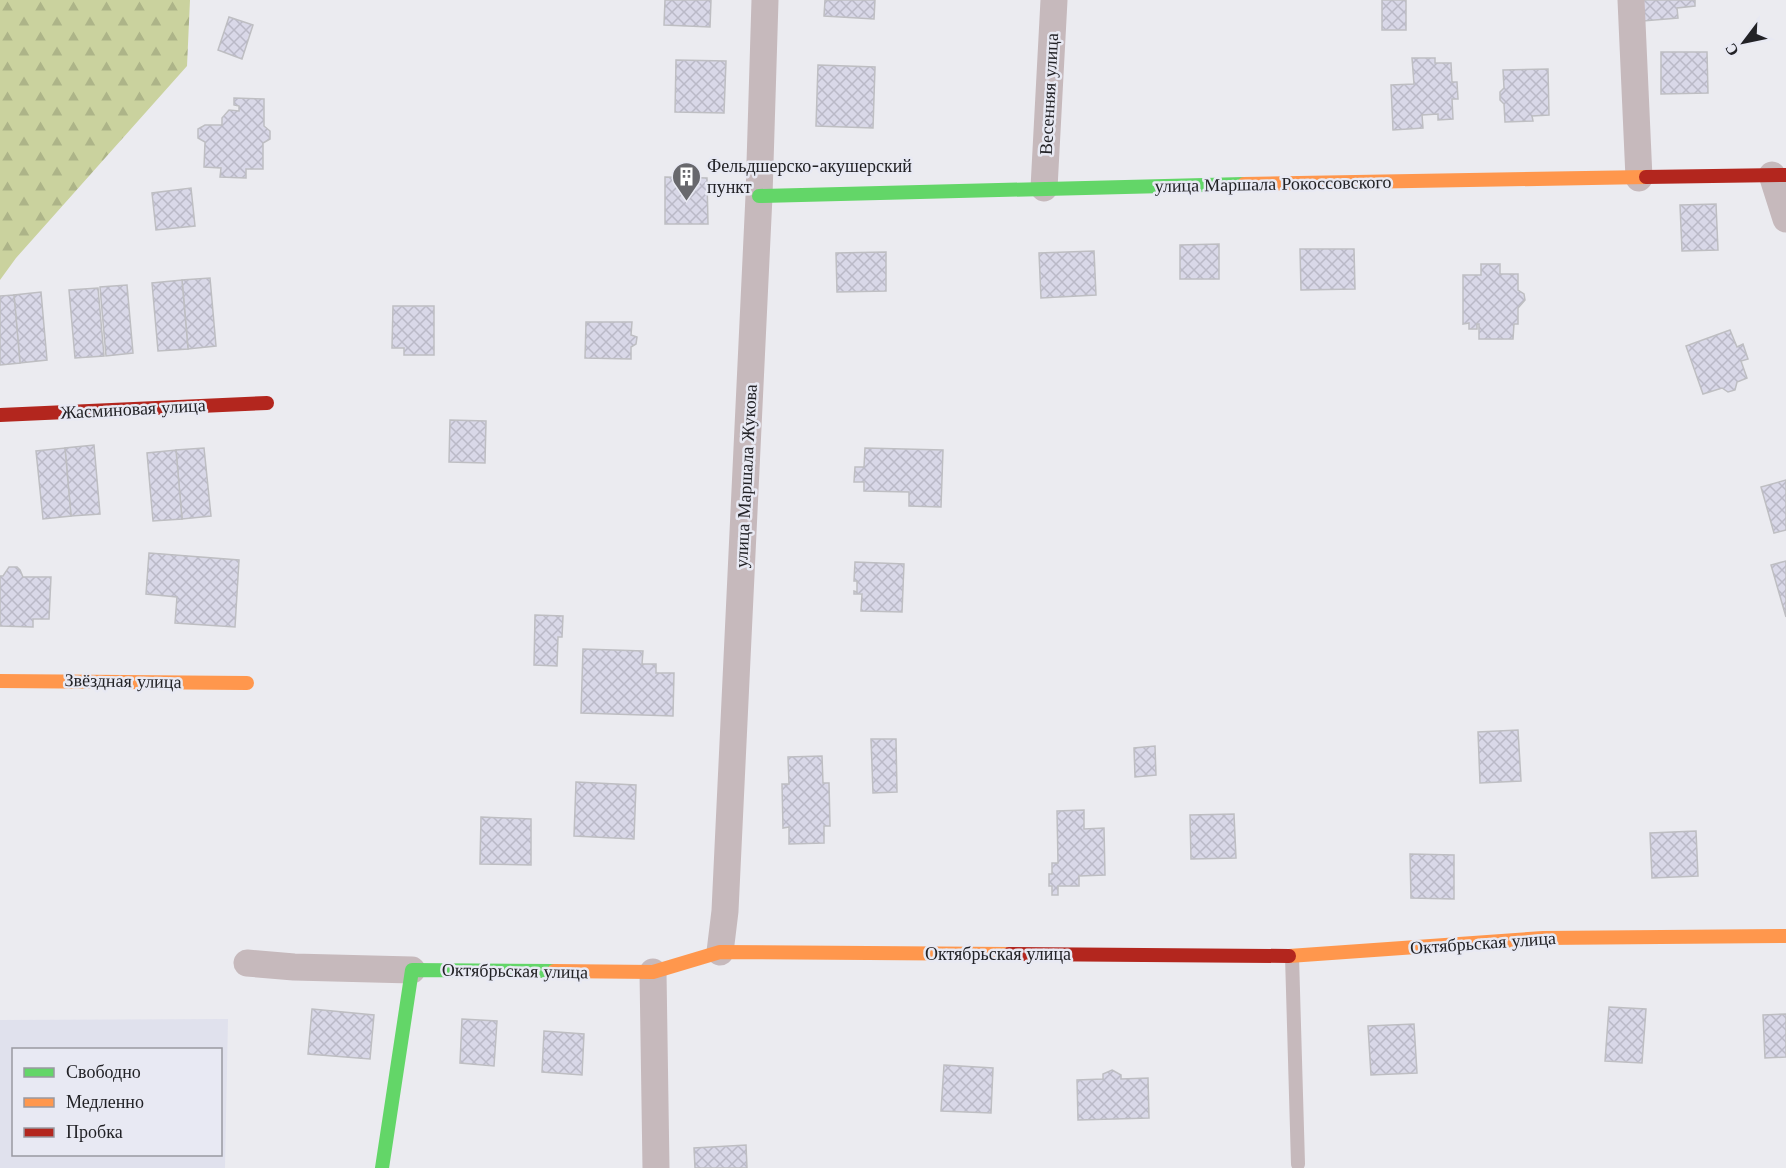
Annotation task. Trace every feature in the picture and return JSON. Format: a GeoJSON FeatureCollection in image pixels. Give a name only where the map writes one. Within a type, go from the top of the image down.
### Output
{"type":"FeatureCollection","features":[{"type":"Feature","properties":{"kind":"street","name":"улица Маршала Жукова"},"geometry":{"type":"LineString","coordinates":[[720,952],[725,911],[759,196],[765,0]]}},
{"type":"Feature","properties":{"kind":"street","name":"Весенняя улица"},"geometry":{"type":"LineString","coordinates":[[1044,188],[1054,0]]}},
{"type":"Feature","properties":{"kind":"street"},"geometry":{"type":"LineString","coordinates":[[1631,0],[1639,178]]}},
{"type":"Feature","properties":{"kind":"street","name":"улица Маршала Рокоссовского"},"geometry":{"type":"LineString","coordinates":[[759,196],[1044,188],[1779,175]]}},
{"type":"Feature","properties":{"kind":"street"},"geometry":{"type":"LineString","coordinates":[[1779,175],[1786,219]]}},
{"type":"Feature","properties":{"kind":"street","name":"Жасминовая улица"},"geometry":{"type":"LineString","coordinates":[[0,415],[267,403]]}},
{"type":"Feature","properties":{"kind":"street","name":"Звёздная улица"},"geometry":{"type":"LineString","coordinates":[[0,681],[247,683]]}},
{"type":"Feature","properties":{"kind":"street","name":"Октябрьская улица"},"geometry":{"type":"LineString","coordinates":[[412,970],[653,972],[720,952],[1292,957],[1543,938],[1786,936]]}},
{"type":"Feature","properties":{"kind":"street"},"geometry":{"type":"LineString","coordinates":[[247,963],[294,967],[412,970],[382,1168]]}},
{"type":"Feature","properties":{"kind":"street"},"geometry":{"type":"LineString","coordinates":[[653,972],[656,1168]]}},
{"type":"Feature","properties":{"kind":"lane"},"geometry":{"type":"LineString","coordinates":[[1292,957],[1298,1164]]}},
{"type":"Feature","properties":{"kind":"shaded area"},"geometry":{"type":"Polygon","coordinates":[[[228,1019],[225,1168],[0,1168],[0,1020],[228,1019]]]}},
{"type":"Feature","properties":{"kind":"green space"},"geometry":{"type":"Polygon","coordinates":[[[0,0],[190,0],[187,66],[16,258],[0,280],[0,0]]]}},
{"type":"Feature","properties":{"kind":"building"},"geometry":{"type":"Polygon","coordinates":[[[665,0],[711,0],[710,27],[664,25],[665,0]]]}},
{"type":"Feature","properties":{"kind":"building"},"geometry":{"type":"Polygon","coordinates":[[[825,0],[875,0],[874,19],[824,16],[825,0]]]}},
{"type":"Feature","properties":{"kind":"building"},"geometry":{"type":"Polygon","coordinates":[[[1382,0],[1406,0],[1406,30],[1382,30],[1382,0]]]}},
{"type":"Feature","properties":{"kind":"building"},"geometry":{"type":"Polygon","coordinates":[[[1641,0],[1695,0],[1695,6],[1677,8],[1678,18],[1643,21],[1641,0]]]}},
{"type":"Feature","properties":{"kind":"building"},"geometry":{"type":"Polygon","coordinates":[[[229,17],[253,25],[242,59],[218,50],[229,17]]]}},
{"type":"Feature","properties":{"kind":"building"},"geometry":{"type":"Polygon","coordinates":[[[1661,52],[1707,52],[1708,93],[1661,94],[1661,52]]]}},
{"type":"Feature","properties":{"kind":"building"},"geometry":{"type":"Polygon","coordinates":[[[1412,58],[1435,58],[1435,63],[1451,63],[1452,82],[1457,82],[1458,99],[1452,99],[1453,119],[1438,120],[1438,114],[1422,115],[1423,128],[1393,130],[1391,85],[1414,84],[1412,58]]]}},
{"type":"Feature","properties":{"kind":"building"},"geometry":{"type":"Polygon","coordinates":[[[676,60],[726,61],[724,113],[675,112],[676,60]]]}},
{"type":"Feature","properties":{"kind":"building"},"geometry":{"type":"Polygon","coordinates":[[[818,65],[875,67],[873,128],[816,126],[818,65]]]}},
{"type":"Feature","properties":{"kind":"building"},"geometry":{"type":"Polygon","coordinates":[[[1548,69],[1549,115],[1532,116],[1533,121],[1505,122],[1504,104],[1500,100],[1500,92],[1504,88],[1503,70],[1548,69]]]}},
{"type":"Feature","properties":{"kind":"building"},"geometry":{"type":"Polygon","coordinates":[[[234,98],[264,99],[264,126],[270,131],[270,139],[263,143],[263,169],[246,169],[246,178],[220,177],[221,168],[204,167],[205,142],[198,138],[198,129],[205,125],[222,125],[222,118],[229,110],[239,111],[239,106],[234,105],[234,98]]]}},
{"type":"Feature","properties":{"kind":"building","name":"Фельдшерско-акушерский пункт"},"geometry":{"type":"Polygon","coordinates":[[[665,177],[707,178],[708,224],[665,224],[665,177]]]}},
{"type":"Feature","properties":{"kind":"building"},"geometry":{"type":"Polygon","coordinates":[[[191,188],[195,226],[156,230],[152,193],[191,188]]]}},
{"type":"Feature","properties":{"kind":"building"},"geometry":{"type":"Polygon","coordinates":[[[1716,204],[1718,250],[1682,251],[1680,205],[1716,204]]]}},
{"type":"Feature","properties":{"kind":"building"},"geometry":{"type":"Polygon","coordinates":[[[1219,244],[1219,279],[1180,279],[1180,245],[1219,244]]]}},
{"type":"Feature","properties":{"kind":"building"},"geometry":{"type":"Polygon","coordinates":[[[1300,249],[1354,249],[1355,289],[1301,290],[1300,249]]]}},
{"type":"Feature","properties":{"kind":"building"},"geometry":{"type":"Polygon","coordinates":[[[1094,251],[1096,295],[1041,298],[1039,253],[1094,251]]]}},
{"type":"Feature","properties":{"kind":"building"},"geometry":{"type":"Polygon","coordinates":[[[886,252],[886,291],[837,292],[836,253],[886,252]]]}},
{"type":"Feature","properties":{"kind":"building"},"geometry":{"type":"Polygon","coordinates":[[[1481,264],[1500,264],[1500,274],[1518,274],[1518,290],[1524,294],[1525,300],[1518,308],[1518,324],[1514,324],[1513,339],[1479,339],[1479,324],[1477,324],[1477,329],[1469,329],[1469,323],[1463,324],[1463,275],[1481,275],[1481,264]]]}},
{"type":"Feature","properties":{"kind":"building"},"geometry":{"type":"Polygon","coordinates":[[[210,278],[216,346],[188,349],[182,280],[210,278]]]}},
{"type":"Feature","properties":{"kind":"building"},"geometry":{"type":"Polygon","coordinates":[[[182,280],[188,349],[158,351],[152,283],[182,280]]]}},
{"type":"Feature","properties":{"kind":"building"},"geometry":{"type":"Polygon","coordinates":[[[127,285],[133,353],[106,356],[100,287],[127,285]]]}},
{"type":"Feature","properties":{"kind":"building"},"geometry":{"type":"Polygon","coordinates":[[[98,288],[104,356],[75,358],[69,290],[98,288]]]}},
{"type":"Feature","properties":{"kind":"building"},"geometry":{"type":"Polygon","coordinates":[[[41,292],[47,360],[20,363],[14,295],[41,292]]]}},
{"type":"Feature","properties":{"kind":"building"},"geometry":{"type":"Polygon","coordinates":[[[14,295],[20,363],[0,365],[0,296],[14,295]]]}},
{"type":"Feature","properties":{"kind":"building"},"geometry":{"type":"Polygon","coordinates":[[[393,306],[434,306],[434,355],[404,355],[404,348],[392,348],[393,306]]]}},
{"type":"Feature","properties":{"kind":"building"},"geometry":{"type":"Polygon","coordinates":[[[586,322],[632,322],[631,335],[637,337],[636,344],[631,347],[631,359],[585,358],[586,322]]]}},
{"type":"Feature","properties":{"kind":"building"},"geometry":{"type":"Polygon","coordinates":[[[1730,330],[1737,347],[1743,344],[1748,359],[1741,361],[1747,378],[1737,382],[1735,390],[1728,392],[1722,388],[1703,394],[1686,346],[1730,330]]]}},
{"type":"Feature","properties":{"kind":"building"},"geometry":{"type":"Polygon","coordinates":[[[450,420],[486,421],[485,463],[449,462],[450,420]]]}},
{"type":"Feature","properties":{"kind":"building"},"geometry":{"type":"Polygon","coordinates":[[[94,445],[100,514],[71,516],[65,448],[94,445]]]}},
{"type":"Feature","properties":{"kind":"building"},"geometry":{"type":"Polygon","coordinates":[[[65,448],[71,516],[43,519],[36,451],[65,448]]]}},
{"type":"Feature","properties":{"kind":"building"},"geometry":{"type":"Polygon","coordinates":[[[204,448],[211,516],[182,519],[176,450],[204,448]]]}},
{"type":"Feature","properties":{"kind":"building"},"geometry":{"type":"Polygon","coordinates":[[[865,448],[943,450],[941,507],[909,506],[909,492],[864,491],[864,482],[854,482],[855,467],[864,467],[865,448]]]}},
{"type":"Feature","properties":{"kind":"building"},"geometry":{"type":"Polygon","coordinates":[[[176,450],[182,519],[153,521],[147,453],[176,450]]]}},
{"type":"Feature","properties":{"kind":"building"},"geometry":{"type":"Polygon","coordinates":[[[1786,480],[1786,530],[1774,533],[1761,487],[1786,480]]]}},
{"type":"Feature","properties":{"kind":"building"},"geometry":{"type":"Polygon","coordinates":[[[149,553],[239,560],[235,627],[175,623],[177,597],[146,594],[149,553]]]}},
{"type":"Feature","properties":{"kind":"building"},"geometry":{"type":"Polygon","coordinates":[[[1786,561],[1786,617],[1771,565],[1786,561]]]}},
{"type":"Feature","properties":{"kind":"building"},"geometry":{"type":"Polygon","coordinates":[[[855,562],[904,564],[902,612],[861,611],[862,594],[854,594],[854,591],[857,592],[857,581],[854,581],[855,562]]]}},
{"type":"Feature","properties":{"kind":"building"},"geometry":{"type":"Polygon","coordinates":[[[9,567],[17,567],[23,577],[51,577],[49,619],[33,619],[33,627],[0,626],[0,576],[3,576],[9,567]]]}},
{"type":"Feature","properties":{"kind":"building"},"geometry":{"type":"Polygon","coordinates":[[[535,615],[563,616],[562,637],[558,637],[557,666],[534,665],[535,615]]]}},
{"type":"Feature","properties":{"kind":"building"},"geometry":{"type":"Polygon","coordinates":[[[583,649],[643,651],[642,664],[656,664],[656,673],[674,673],[673,716],[581,713],[583,649]]]}},
{"type":"Feature","properties":{"kind":"building"},"geometry":{"type":"Polygon","coordinates":[[[1518,730],[1521,781],[1480,783],[1478,732],[1518,730]]]}},
{"type":"Feature","properties":{"kind":"building"},"geometry":{"type":"Polygon","coordinates":[[[871,739],[896,739],[897,792],[873,793],[871,739]]]}},
{"type":"Feature","properties":{"kind":"building"},"geometry":{"type":"Polygon","coordinates":[[[1155,746],[1156,775],[1135,777],[1134,748],[1155,746]]]}},
{"type":"Feature","properties":{"kind":"building"},"geometry":{"type":"Polygon","coordinates":[[[822,756],[823,783],[829,783],[830,826],[824,826],[824,843],[789,844],[789,827],[783,828],[782,784],[789,784],[788,757],[822,756]]]}},
{"type":"Feature","properties":{"kind":"building"},"geometry":{"type":"Polygon","coordinates":[[[576,782],[636,785],[634,839],[574,836],[576,782]]]}},
{"type":"Feature","properties":{"kind":"building"},"geometry":{"type":"Polygon","coordinates":[[[1084,810],[1084,829],[1104,828],[1105,875],[1079,876],[1079,886],[1058,886],[1058,895],[1052,895],[1049,874],[1052,874],[1052,863],[1058,863],[1057,811],[1084,810]]]}},
{"type":"Feature","properties":{"kind":"building"},"geometry":{"type":"Polygon","coordinates":[[[1234,814],[1236,858],[1191,859],[1190,815],[1234,814]]]}},
{"type":"Feature","properties":{"kind":"building"},"geometry":{"type":"Polygon","coordinates":[[[481,817],[531,819],[531,865],[480,864],[481,817]]]}},
{"type":"Feature","properties":{"kind":"building"},"geometry":{"type":"Polygon","coordinates":[[[1696,831],[1698,876],[1652,878],[1650,833],[1696,831]]]}},
{"type":"Feature","properties":{"kind":"building"},"geometry":{"type":"Polygon","coordinates":[[[1410,854],[1454,855],[1454,899],[1411,898],[1410,854]]]}},
{"type":"Feature","properties":{"kind":"building"},"geometry":{"type":"Polygon","coordinates":[[[1609,1007],[1646,1009],[1642,1063],[1605,1061],[1609,1007]]]}},
{"type":"Feature","properties":{"kind":"building"},"geometry":{"type":"Polygon","coordinates":[[[312,1009],[374,1015],[370,1059],[308,1054],[312,1009]]]}},
{"type":"Feature","properties":{"kind":"building"},"geometry":{"type":"Polygon","coordinates":[[[1786,1014],[1786,1057],[1765,1058],[1763,1015],[1786,1014]]]}},
{"type":"Feature","properties":{"kind":"building"},"geometry":{"type":"Polygon","coordinates":[[[462,1019],[497,1021],[494,1066],[460,1063],[462,1019]]]}},
{"type":"Feature","properties":{"kind":"building"},"geometry":{"type":"Polygon","coordinates":[[[1414,1024],[1417,1073],[1371,1075],[1368,1026],[1414,1024]]]}},
{"type":"Feature","properties":{"kind":"building"},"geometry":{"type":"Polygon","coordinates":[[[544,1031],[584,1034],[582,1075],[542,1072],[544,1031]]]}},
{"type":"Feature","properties":{"kind":"building"},"geometry":{"type":"Polygon","coordinates":[[[944,1065],[993,1068],[991,1113],[941,1111],[944,1065]]]}},
{"type":"Feature","properties":{"kind":"building"},"geometry":{"type":"Polygon","coordinates":[[[1112,1070],[1121,1075],[1121,1079],[1148,1078],[1149,1118],[1078,1120],[1077,1080],[1103,1079],[1103,1074],[1112,1070]]]}},
{"type":"Feature","properties":{"kind":"building"},"geometry":{"type":"Polygon","coordinates":[[[746,1145],[747,1168],[695,1168],[694,1148],[746,1145]]]}},
{"type":"Feature","properties":{"kind":"traffic: fast"},"geometry":{"type":"LineString","coordinates":[[759,196],[1244,184]]}},
{"type":"Feature","properties":{"kind":"traffic: fast"},"geometry":{"type":"LineString","coordinates":[[382,1168],[412,970],[554,971]]}},
{"type":"Feature","properties":{"kind":"traffic: slow"},"geometry":{"type":"LineString","coordinates":[[1244,184],[1646,177]]}},
{"type":"Feature","properties":{"kind":"traffic: slow"},"geometry":{"type":"LineString","coordinates":[[0,681],[247,683]]}},
{"type":"Feature","properties":{"kind":"traffic: slow"},"geometry":{"type":"LineString","coordinates":[[1289,956],[1543,938],[1786,936]]}},
{"type":"Feature","properties":{"kind":"traffic: slow"},"geometry":{"type":"LineString","coordinates":[[554,971],[653,972],[720,952],[1009,954]]}},
{"type":"Feature","properties":{"kind":"traffic: jam"},"geometry":{"type":"LineString","coordinates":[[1646,177],[1786,175]]}},
{"type":"Feature","properties":{"kind":"traffic: jam"},"geometry":{"type":"LineString","coordinates":[[0,415],[267,403]]}},
{"type":"Feature","properties":{"kind":"traffic: jam"},"geometry":{"type":"LineString","coordinates":[[1009,954],[1289,956]]}},
{"type":"Feature","properties":{"kind":"place","name":"Фельдшерско-акушерский пункт"},"geometry":{"type":"Point","coordinates":[686,202]}}]}
